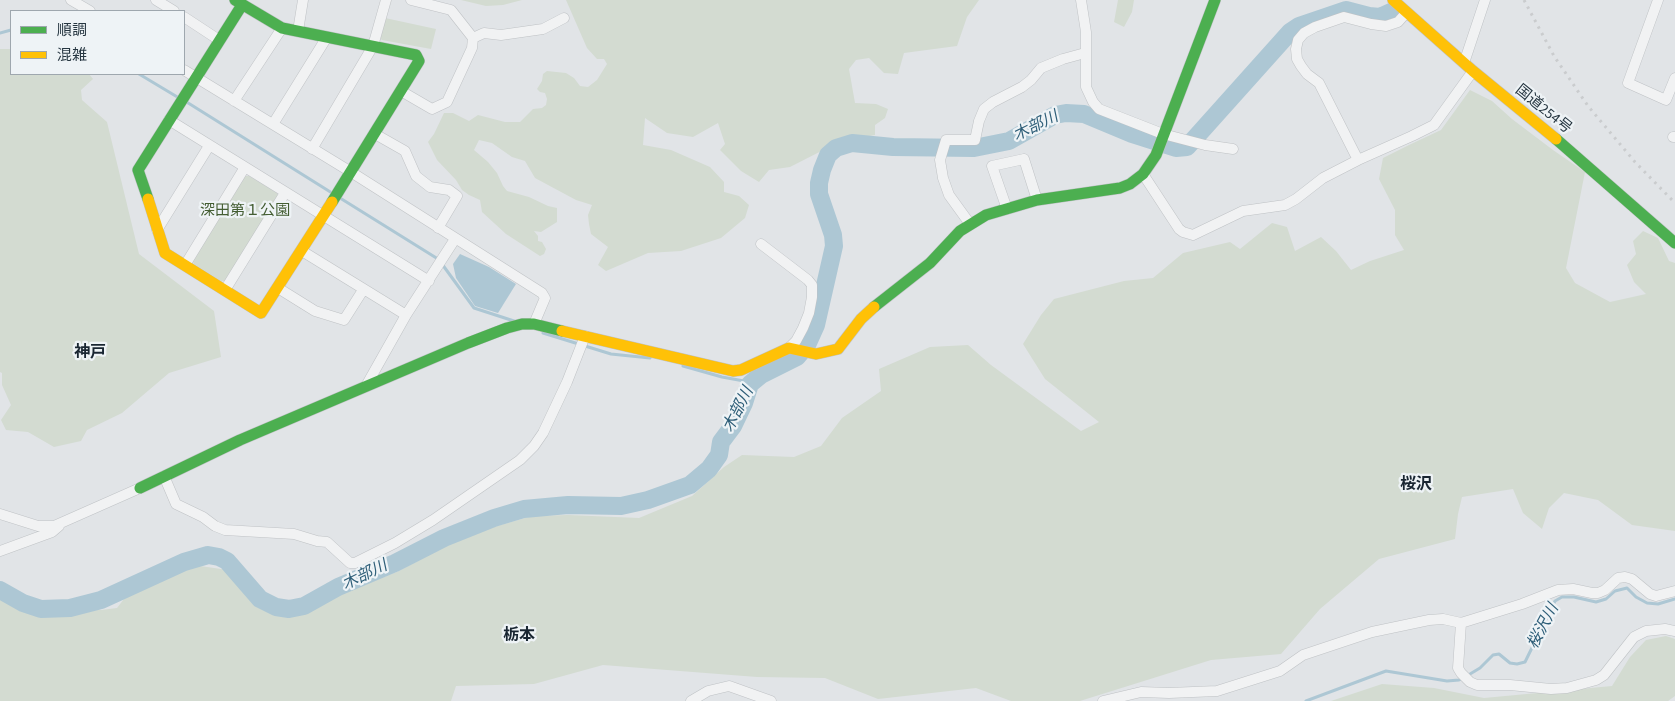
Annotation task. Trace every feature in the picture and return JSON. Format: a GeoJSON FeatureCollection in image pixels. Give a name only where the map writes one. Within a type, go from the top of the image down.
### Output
{"type":"FeatureCollection","features":[{"type":"Feature","properties":{"kind":"main road"},"geometry":{"type":"LineString","coordinates":[[140,488],[240,440],[507,328],[522,324],[534,324],[733,371],[740,370],[788,348],[816,354],[838,349],[861,319],[881,300],[930,263],[960,231],[970,224],[986,215],[1037,200],[1120,188],[1130,184],[1143,174],[1156,155],[1215,0]]}},
{"type":"Feature","properties":{"kind":"main road","name":"国道254号"},"geometry":{"type":"LineString","coordinates":[[1393,0],[1472,71],[1566,148],[1675,243]]}},
{"type":"Feature","properties":{"kind":"main road"},"geometry":{"type":"LineString","coordinates":[[239,2],[282,28],[416,55],[419,61],[324,216],[261,313],[165,254],[138,170],[219,40],[239,2]]}},
{"type":"Feature","properties":{"kind":"street"},"geometry":{"type":"LineString","coordinates":[[71,0],[88,10]]}},
{"type":"Feature","properties":{"kind":"street"},"geometry":{"type":"LineString","coordinates":[[156,0],[172,10]]}},
{"type":"Feature","properties":{"kind":"street"},"geometry":{"type":"LineString","coordinates":[[298,31],[303,0]]}},
{"type":"Feature","properties":{"kind":"street"},"geometry":{"type":"LineString","coordinates":[[312,149],[373,46],[386,0]]}},
{"type":"Feature","properties":{"kind":"street"},"geometry":{"type":"LineString","coordinates":[[401,91],[432,109],[447,102],[472,48],[473,38],[451,10],[411,0]]}},
{"type":"Feature","properties":{"kind":"street"},"geometry":{"type":"LineString","coordinates":[[1081,0],[1086,32],[1086,87],[1093,102],[1099,109],[1163,134],[1205,145],[1233,149]]}},
{"type":"Feature","properties":{"kind":"street"},"geometry":{"type":"LineString","coordinates":[[1464,63],[1485,0]]}},
{"type":"Feature","properties":{"kind":"street"},"geometry":{"type":"LineString","coordinates":[[1658,0],[1628,83],[1671,102],[1675,78]]}},
{"type":"Feature","properties":{"kind":"street"},"geometry":{"type":"LineString","coordinates":[[1358,160],[1319,83],[1300,66],[1296,49],[1298,40],[1315,27],[1344,17],[1386,26],[1398,22],[1406,13]]}},
{"type":"Feature","properties":{"kind":"street"},"geometry":{"type":"LineString","coordinates":[[473,38],[484,33],[501,35],[543,29],[564,18]]}},
{"type":"Feature","properties":{"kind":"street"},"geometry":{"type":"LineString","coordinates":[[185,19],[219,40]]}},
{"type":"Feature","properties":{"kind":"street"},"geometry":{"type":"LineString","coordinates":[[234,101],[282,28]]}},
{"type":"Feature","properties":{"kind":"street"},"geometry":{"type":"LineString","coordinates":[[273,124],[327,37]]}},
{"type":"Feature","properties":{"kind":"street"},"geometry":{"type":"LineString","coordinates":[[970,224],[949,195],[943,178],[940,160],[946,140],[975,140],[979,120],[984,109],[993,102],[1022,87],[1041,68],[1085,53]]}},
{"type":"Feature","properties":{"kind":"street"},"geometry":{"type":"LineString","coordinates":[[185,71],[351,172],[542,293],[545,298],[534,324]]}},
{"type":"Feature","properties":{"kind":"street"},"geometry":{"type":"LineString","coordinates":[[1143,174],[1179,229],[1182,232],[1193,235],[1243,211],[1285,205],[1323,178],[1434,124],[1472,71]]}},
{"type":"Feature","properties":{"kind":"street"},"geometry":{"type":"LineString","coordinates":[[169,120],[428,281]]}},
{"type":"Feature","properties":{"kind":"street"},"geometry":{"type":"LineString","coordinates":[[374,134],[405,151],[416,176],[430,187],[449,190],[456,196],[438,228]]}},
{"type":"Feature","properties":{"kind":"street"},"geometry":{"type":"LineString","coordinates":[[156,230],[209,146]]}},
{"type":"Feature","properties":{"kind":"street"},"geometry":{"type":"LineString","coordinates":[[1006,208],[992,166],[1024,159],[1037,200]]}},
{"type":"Feature","properties":{"kind":"street"},"geometry":{"type":"LineString","coordinates":[[185,265],[245,167]]}},
{"type":"Feature","properties":{"kind":"street"},"geometry":{"type":"LineString","coordinates":[[225,290],[285,193]]}},
{"type":"Feature","properties":{"kind":"street"},"geometry":{"type":"LineString","coordinates":[[366,386],[406,315],[455,239]]}},
{"type":"Feature","properties":{"kind":"street"},"geometry":{"type":"LineString","coordinates":[[761,244],[812,285],[809,313],[796,341],[788,348]]}},
{"type":"Feature","properties":{"kind":"street"},"geometry":{"type":"LineString","coordinates":[[302,251],[362,290],[406,315]]}},
{"type":"Feature","properties":{"kind":"street"},"geometry":{"type":"LineString","coordinates":[[278,288],[315,312],[344,320],[362,290]]}},
{"type":"Feature","properties":{"kind":"street"},"geometry":{"type":"LineString","coordinates":[[164,476],[176,504],[203,517],[215,526],[225,530],[294,534],[327,542],[350,564],[356,563],[395,543],[433,520],[520,460],[534,446],[543,433],[567,382],[585,336]]}},
{"type":"Feature","properties":{"kind":"street"},"geometry":{"type":"LineString","coordinates":[[0,514],[38,526],[61,524],[140,488]]}},
{"type":"Feature","properties":{"kind":"street"},"geometry":{"type":"LineString","coordinates":[[0,550],[52,532],[61,524]]}},
{"type":"Feature","properties":{"kind":"street"},"geometry":{"type":"LineString","coordinates":[[1103,701],[1141,692],[1217,691],[1280,671],[1303,655],[1372,632],[1429,620],[1442,619],[1460,623],[1522,604],[1558,590],[1573,588],[1592,594],[1598,593],[1605,590],[1618,578],[1632,579],[1650,594],[1656,596],[1675,591]]}},
{"type":"Feature","properties":{"kind":"street"},"geometry":{"type":"LineString","coordinates":[[1460,623],[1458,668],[1461,674],[1470,682],[1477,685],[1510,685],[1551,689],[1567,688],[1596,680],[1604,675],[1634,637],[1646,631],[1665,629],[1675,631]]}},
{"type":"Feature","properties":{"kind":"street"},"geometry":{"type":"LineString","coordinates":[[691,701],[708,691],[728,686],[771,701]]}},
{"type":"Feature","properties":{"kind":"green space"},"geometry":{"type":"Polygon","coordinates":[[[461,0],[522,0],[503,5],[486,6],[461,0]]]}},
{"type":"Feature","properties":{"kind":"green space"},"geometry":{"type":"Polygon","coordinates":[[[566,0],[979,0],[967,17],[957,46],[904,53],[898,74],[884,73],[869,58],[856,60],[849,69],[855,103],[876,104],[888,109],[885,118],[875,125],[875,135],[841,141],[790,167],[769,170],[759,182],[741,171],[720,150],[725,144],[718,123],[693,137],[667,133],[645,118],[643,145],[671,150],[710,167],[724,182],[724,192],[739,196],[749,205],[745,218],[721,238],[681,251],[648,253],[606,271],[598,265],[608,247],[591,234],[588,215],[592,205],[576,200],[535,178],[525,161],[512,157],[492,143],[479,140],[474,150],[497,173],[507,191],[557,208],[557,222],[541,232],[534,231],[538,236],[538,241],[542,242],[546,249],[544,254],[540,256],[506,234],[482,212],[480,200],[462,190],[456,180],[437,160],[428,142],[444,113],[453,113],[469,121],[478,115],[505,122],[520,122],[533,109],[542,108],[546,105],[545,93],[537,89],[542,81],[543,74],[547,71],[566,73],[574,78],[580,86],[588,87],[597,80],[607,64],[604,59],[597,59],[587,48],[566,0]]]}},
{"type":"Feature","properties":{"kind":"green space"},"geometry":{"type":"Polygon","coordinates":[[[1118,0],[1134,0],[1132,12],[1124,27],[1114,22],[1118,0]]]}},
{"type":"Feature","properties":{"kind":"green space"},"geometry":{"type":"Polygon","coordinates":[[[385,18],[436,29],[431,49],[382,40],[379,37],[385,18]]]}},
{"type":"Feature","properties":{"kind":"green space"},"geometry":{"type":"Polygon","coordinates":[[[0,49],[10,49],[10,75],[90,75],[93,79],[81,90],[82,100],[107,122],[139,254],[214,311],[221,357],[169,373],[122,413],[87,430],[81,441],[54,447],[28,432],[6,430],[1,420],[11,405],[2,385],[2,373],[0,372],[0,49]]]}},
{"type":"Feature","properties":{"kind":"green space"},"geometry":{"type":"Polygon","coordinates":[[[1470,90],[1492,101],[1512,119],[1585,172],[1566,268],[1575,283],[1610,302],[1646,294],[1634,282],[1627,265],[1636,254],[1633,241],[1643,231],[1658,238],[1669,261],[1675,263],[1675,531],[1632,525],[1598,500],[1564,493],[1549,508],[1542,529],[1523,513],[1513,489],[1462,497],[1455,539],[1379,559],[1320,609],[1281,654],[1211,660],[1080,701],[1011,701],[976,688],[878,699],[825,678],[757,677],[603,665],[534,684],[456,686],[451,701],[0,701],[0,592],[17,597],[35,607],[61,611],[81,607],[101,610],[117,608],[134,586],[186,564],[228,570],[246,575],[258,594],[274,610],[288,614],[304,613],[337,596],[399,571],[445,546],[490,528],[532,516],[568,515],[639,518],[692,496],[724,467],[742,455],[794,457],[821,446],[842,418],[881,391],[879,369],[930,347],[968,345],[991,365],[1081,431],[1099,422],[1045,379],[1023,344],[1041,315],[1054,299],[1124,281],[1153,278],[1183,253],[1230,242],[1240,249],[1272,223],[1287,227],[1295,251],[1321,237],[1336,251],[1351,270],[1370,261],[1404,250],[1395,235],[1395,210],[1379,179],[1383,158],[1441,130],[1470,90]]]}},
{"type":"Feature","properties":{"kind":"green space","name":"深田第１公園"},"geometry":{"type":"Polygon","coordinates":[[[244,176],[249,176],[277,193],[278,196],[226,281],[221,281],[194,264],[192,260],[244,176]]]}},
{"type":"Feature","properties":{"kind":"green space"},"geometry":{"type":"Polygon","coordinates":[[[1666,636],[1675,639],[1675,696],[1668,701],[1331,701],[1382,684],[1434,688],[1484,698],[1612,686],[1630,657],[1646,640],[1666,636]]]}},
{"type":"Feature","properties":{"kind":"water"},"geometry":{"type":"Polygon","coordinates":[[[460,254],[489,267],[516,284],[498,313],[475,306],[456,278],[453,264],[460,254]]]}},
{"type":"Feature","properties":{"kind":"waterway","name":"木部川"},"geometry":{"type":"LineString","coordinates":[[0,590],[23,603],[41,609],[70,608],[101,600],[184,562],[208,555],[227,561],[260,599],[276,607],[289,609],[304,606],[338,587],[395,563],[444,538],[494,518],[524,509],[568,505],[621,506],[648,500],[690,485],[709,469],[719,455],[721,442],[733,426],[744,403],[750,384],[761,375],[797,357],[807,345],[816,325],[834,246],[833,235],[819,194],[819,183],[828,155],[836,148],[852,143],[893,147],[974,148],[1009,141],[1055,115],[1066,113],[1084,114],[1132,134],[1176,148],[1187,147],[1290,32],[1299,26],[1346,10],[1380,17],[1391,12]]}},
{"type":"Feature","properties":{"kind":"waterway"},"geometry":{"type":"LineString","coordinates":[[0,33],[10,30]]}},
{"type":"Feature","properties":{"kind":"waterway"},"geometry":{"type":"LineString","coordinates":[[141,75],[179,98]]}},
{"type":"Feature","properties":{"kind":"waterway"},"geometry":{"type":"LineString","coordinates":[[185,101],[332,193]]}},
{"type":"Feature","properties":{"kind":"waterway"},"geometry":{"type":"LineString","coordinates":[[340,198],[438,259]]}},
{"type":"Feature","properties":{"kind":"waterway"},"geometry":{"type":"LineString","coordinates":[[442,264],[474,308],[514,321]]}},
{"type":"Feature","properties":{"kind":"waterway"},"geometry":{"type":"LineString","coordinates":[[543,333],[611,354],[650,358]]}},
{"type":"Feature","properties":{"kind":"waterway"},"geometry":{"type":"LineString","coordinates":[[683,366],[750,384]]}},
{"type":"Feature","properties":{"kind":"waterway","name":"桜沢川"},"geometry":{"type":"LineString","coordinates":[[1306,701],[1386,671],[1447,681],[1459,680],[1470,674],[1480,668],[1493,655],[1499,654],[1510,663],[1525,662],[1555,601],[1562,597],[1574,597],[1596,602],[1606,599],[1615,591],[1627,588],[1636,597],[1647,603],[1658,604],[1675,599]]}},
{"type":"Feature","properties":{"kind":"railway"},"geometry":{"type":"LineString","coordinates":[[1524,0],[1554,56],[1588,106],[1635,162],[1675,203]]}},
{"type":"Feature","properties":{"kind":"traffic: fast"},"geometry":{"type":"LineString","coordinates":[[235,0],[282,28],[416,55],[419,61],[332,202]]}},
{"type":"Feature","properties":{"kind":"traffic: fast"},"geometry":{"type":"LineString","coordinates":[[874,307],[930,263],[960,231],[986,215],[1037,200],[1120,188],[1130,184],[1143,174],[1156,155],[1215,0]]}},
{"type":"Feature","properties":{"kind":"traffic: fast"},"geometry":{"type":"LineString","coordinates":[[148,199],[138,170],[242,5]]}},
{"type":"Feature","properties":{"kind":"traffic: fast"},"geometry":{"type":"LineString","coordinates":[[1556,139],[1675,243]]}},
{"type":"Feature","properties":{"kind":"traffic: fast"},"geometry":{"type":"LineString","coordinates":[[140,488],[240,440],[507,328],[522,324],[534,324],[562,331]]}},
{"type":"Feature","properties":{"kind":"traffic: slow"},"geometry":{"type":"LineString","coordinates":[[1393,0],[1473,71],[1556,139]]}},
{"type":"Feature","properties":{"kind":"traffic: slow"},"geometry":{"type":"LineString","coordinates":[[148,199],[165,253],[261,313],[332,202]]}},
{"type":"Feature","properties":{"kind":"traffic: slow"},"geometry":{"type":"LineString","coordinates":[[562,331],[733,371],[741,370],[789,348],[816,354],[838,349],[861,319],[874,307]]}},
{"type":"Feature","properties":{"kind":"district","name":"神戸"},"geometry":{"type":"Point","coordinates":[90,353]}},
{"type":"Feature","properties":{"kind":"district","name":"桜沢"},"geometry":{"type":"Point","coordinates":[1416,485]}},
{"type":"Feature","properties":{"kind":"district","name":"栃本"},"geometry":{"type":"Point","coordinates":[519,636]}}]}
